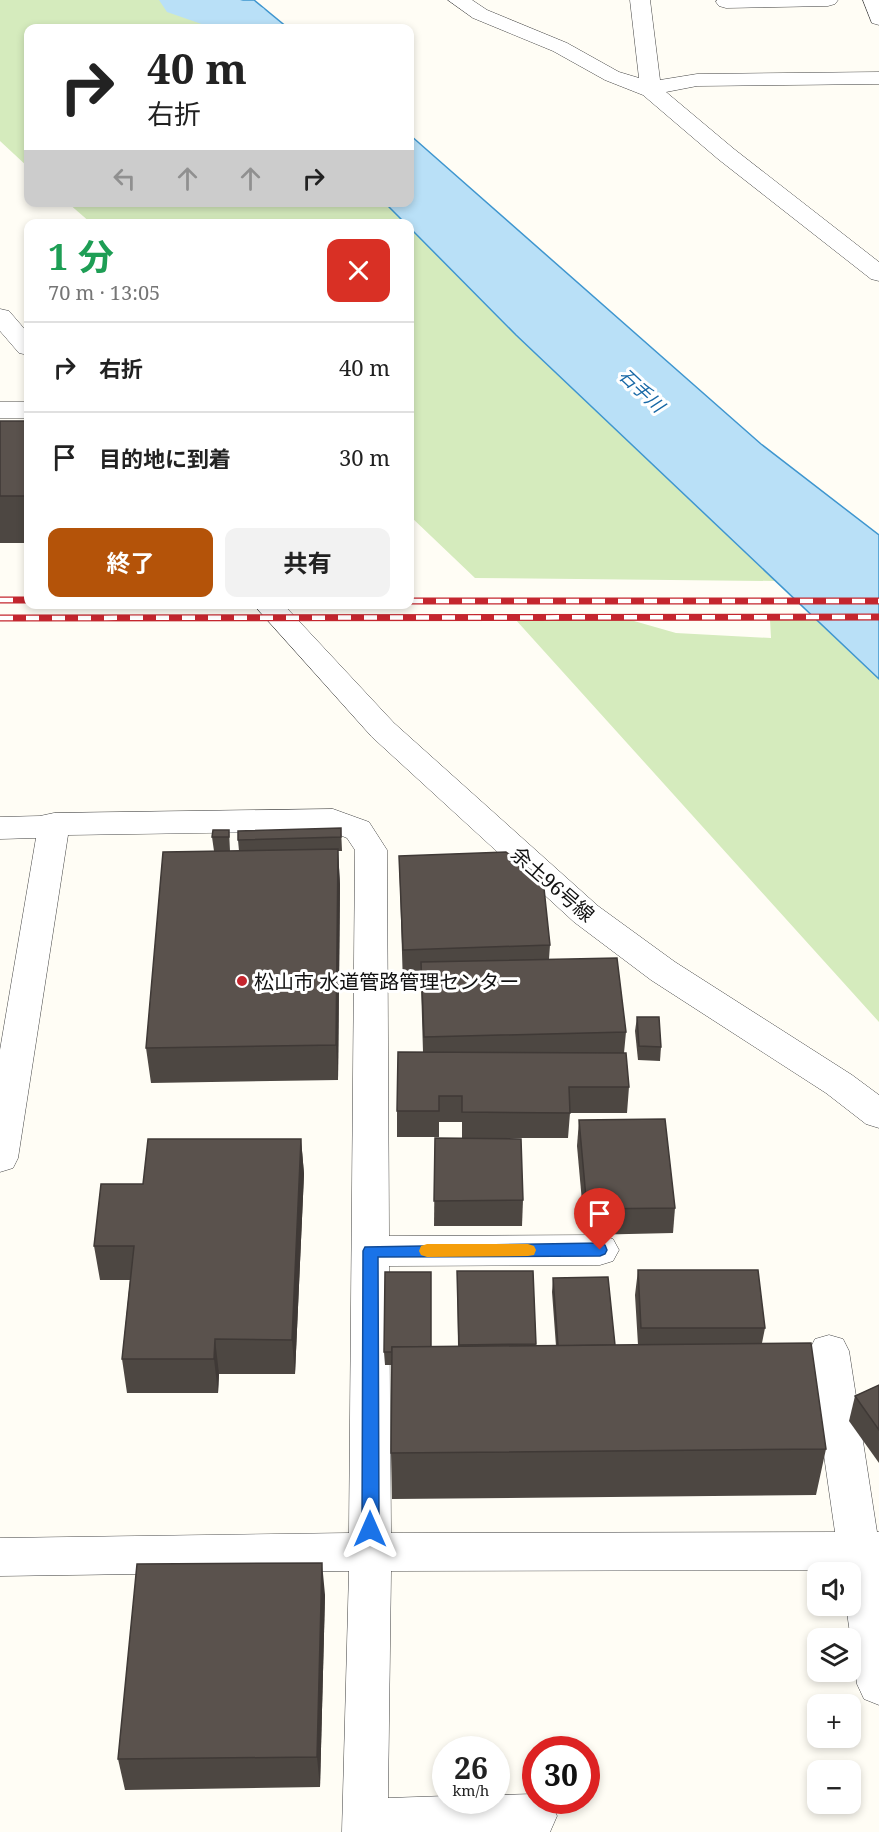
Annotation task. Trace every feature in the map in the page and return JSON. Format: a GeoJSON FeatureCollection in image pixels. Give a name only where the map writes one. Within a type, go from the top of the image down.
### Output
{"type":"FeatureCollection","features":[{"type":"Feature","properties":{"kind":"street"},"geometry":{"type":"LineString","coordinates":[[459,0],[480,14],[560,47],[612,76],[651,90],[726,154],[879,274]]}},
{"type":"Feature","properties":{"kind":"street"},"geometry":{"type":"LineString","coordinates":[[640,0],[651,90]]}},
{"type":"Feature","properties":{"kind":"street"},"geometry":{"type":"LineString","coordinates":[[726,2],[828,0]]}},
{"type":"Feature","properties":{"kind":"street"},"geometry":{"type":"LineString","coordinates":[[873,0],[879,19]]}},
{"type":"Feature","properties":{"kind":"street"},"geometry":{"type":"LineString","coordinates":[[651,90],[678,82],[697,80],[879,78]]}},
{"type":"Feature","properties":{"kind":"street"},"geometry":{"type":"LineString","coordinates":[[0,316],[24,343]]}},
{"type":"Feature","properties":{"kind":"street"},"geometry":{"type":"LineString","coordinates":[[0,410],[24,410]]}},
{"type":"Feature","properties":{"kind":"street","name":"余土96号線"},"geometry":{"type":"LineString","coordinates":[[272,609],[383,730],[586,914],[663,971],[839,1084],[879,1114]]}},
{"type":"Feature","properties":{"kind":"street"},"geometry":{"type":"LineString","coordinates":[[0,828],[40,827],[54,824],[333,820],[358,830],[371,850],[370,1552],[366,1827],[534,1816]]}},
{"type":"Feature","properties":{"kind":"street"},"geometry":{"type":"LineString","coordinates":[[0,1158],[54,824]]}},
{"type":"Feature","properties":{"kind":"street"},"geometry":{"type":"LineString","coordinates":[[370,1251],[600,1250]]}},
{"type":"Feature","properties":{"kind":"street"},"geometry":{"type":"LineString","coordinates":[[829,1350],[869,1551],[879,1684]]}},
{"type":"Feature","properties":{"kind":"street"},"geometry":{"type":"LineString","coordinates":[[0,1557],[370,1552],[869,1551]]}},
{"type":"Feature","properties":{"kind":"green space"},"geometry":{"type":"Polygon","coordinates":[[[0,0],[212,0],[231,24],[24,24],[24,163],[0,141],[0,0]]]}},
{"type":"Feature","properties":{"kind":"green space"},"geometry":{"type":"Polygon","coordinates":[[[73,207],[389,207],[401,219],[86,219],[73,207]]]}},
{"type":"Feature","properties":{"kind":"green space"},"geometry":{"type":"Polygon","coordinates":[[[414,232],[516,335],[775,581],[475,578],[414,520],[414,232]]]}},
{"type":"Feature","properties":{"kind":"green space"},"geometry":{"type":"Polygon","coordinates":[[[515,619],[627,619],[676,633],[771,638],[770,620],[816,620],[879,679],[879,1022],[515,619]]]}},
{"type":"Feature","properties":{"kind":"water"},"geometry":{"type":"Polygon","coordinates":[[[212,0],[254,0],[283,24],[231,24],[212,0]]]}},
{"type":"Feature","properties":{"kind":"water"},"geometry":{"type":"Polygon","coordinates":[[[414,139],[761,444],[879,535],[879,679],[516,335],[414,232],[414,219],[401,219],[389,207],[414,207],[414,139]]]}},
{"type":"Feature","properties":{"kind":"building"},"geometry":{"type":"Polygon","coordinates":[[[0,421],[24,421],[24,496],[0,496],[0,421]]]}},
{"type":"Feature","properties":{"kind":"building"},"geometry":{"type":"Polygon","coordinates":[[[341,828],[341,837],[238,840],[238,831],[341,828]]]}},
{"type":"Feature","properties":{"kind":"building"},"geometry":{"type":"Polygon","coordinates":[[[213,830],[229,830],[229,837],[212,837],[213,830]]]}},
{"type":"Feature","properties":{"kind":"building"},"geometry":{"type":"Polygon","coordinates":[[[338,849],[336,1045],[146,1048],[163,852],[338,849]]]}},
{"type":"Feature","properties":{"kind":"building"},"geometry":{"type":"Polygon","coordinates":[[[506,852],[543,879],[550,945],[403,950],[399,856],[506,852]]]}},
{"type":"Feature","properties":{"kind":"building"},"geometry":{"type":"Polygon","coordinates":[[[617,958],[626,1032],[424,1037],[421,962],[617,958]]]}},
{"type":"Feature","properties":{"kind":"building"},"geometry":{"type":"Polygon","coordinates":[[[637,1017],[659,1017],[661,1047],[639,1046],[637,1017]]]}},
{"type":"Feature","properties":{"kind":"building"},"geometry":{"type":"Polygon","coordinates":[[[398,1052],[626,1053],[629,1087],[569,1087],[570,1113],[462,1112],[462,1096],[439,1096],[439,1111],[397,1111],[398,1052]]]}},
{"type":"Feature","properties":{"kind":"building"},"geometry":{"type":"Polygon","coordinates":[[[665,1119],[675,1208],[587,1209],[579,1120],[665,1119]]]}},
{"type":"Feature","properties":{"kind":"building"},"geometry":{"type":"Polygon","coordinates":[[[435,1138],[521,1139],[523,1200],[434,1201],[435,1138]]]}},
{"type":"Feature","properties":{"kind":"building"},"geometry":{"type":"Polygon","coordinates":[[[148,1139],[301,1139],[292,1340],[215,1339],[214,1359],[122,1359],[134,1246],[94,1246],[101,1184],[143,1184],[148,1139]]]}},
{"type":"Feature","properties":{"kind":"building"},"geometry":{"type":"Polygon","coordinates":[[[638,1270],[758,1270],[765,1328],[641,1328],[638,1270]]]}},
{"type":"Feature","properties":{"kind":"building"},"geometry":{"type":"Polygon","coordinates":[[[457,1271],[533,1271],[536,1344],[459,1345],[457,1271]]]}},
{"type":"Feature","properties":{"kind":"building"},"geometry":{"type":"Polygon","coordinates":[[[385,1272],[431,1272],[431,1347],[392,1347],[392,1352],[384,1352],[385,1272]]]}},
{"type":"Feature","properties":{"kind":"building"},"geometry":{"type":"Polygon","coordinates":[[[608,1277],[615,1345],[558,1346],[553,1278],[608,1277]]]}},
{"type":"Feature","properties":{"kind":"building"},"geometry":{"type":"Polygon","coordinates":[[[811,1343],[826,1449],[391,1453],[392,1347],[811,1343]]]}},
{"type":"Feature","properties":{"kind":"building"},"geometry":{"type":"Polygon","coordinates":[[[879,1385],[879,1430],[855,1396],[879,1385]]]}},
{"type":"Feature","properties":{"kind":"building"},"geometry":{"type":"Polygon","coordinates":[[[322,1563],[317,1757],[118,1759],[137,1564],[322,1563]]]}},
{"type":"Feature","properties":{"kind":"waterway","name":"石手川"},"geometry":{"type":"LineString","coordinates":[[187,0],[243,20],[248,24]]}},
{"type":"Feature","properties":{"kind":"railway"},"geometry":{"type":"LineString","coordinates":[[0,600],[24,600]]}},
{"type":"Feature","properties":{"kind":"railway"},"geometry":{"type":"LineString","coordinates":[[414,601],[879,601]]}},
{"type":"Feature","properties":{"kind":"railway"},"geometry":{"type":"LineString","coordinates":[[0,618],[879,617]]}},
{"type":"Feature","properties":{"kind":"slow traffic"},"geometry":{"type":"LineString","coordinates":[[427,1251],[528,1250]]}},
{"type":"Feature","properties":{"kind":"place","name":"松山市 水道管路管理センター"},"geometry":{"type":"Point","coordinates":[242,981]}},
{"type":"Feature","properties":{"kind":"route"},"geometry":{"type":"LineString","coordinates":[[370,1529],[370,1251],[600,1250]]}}]}
